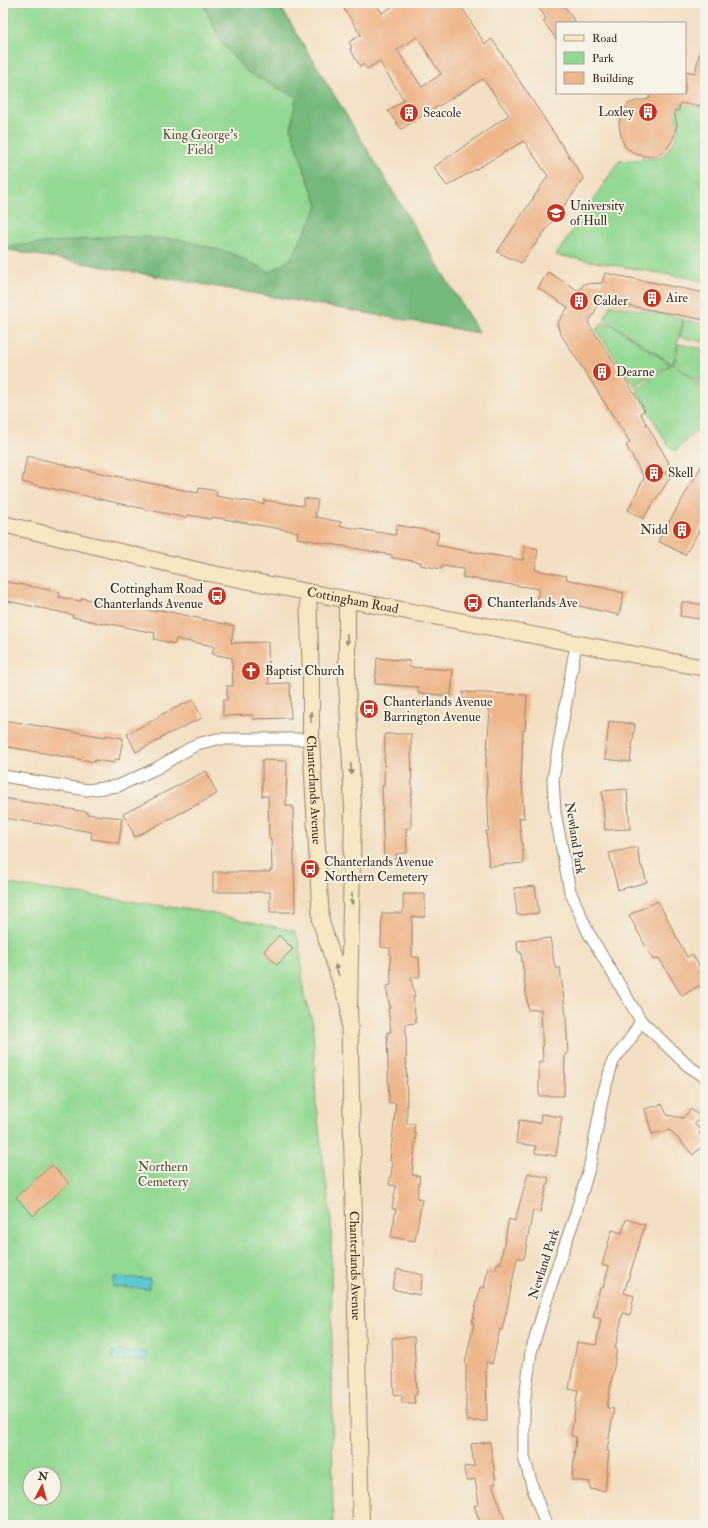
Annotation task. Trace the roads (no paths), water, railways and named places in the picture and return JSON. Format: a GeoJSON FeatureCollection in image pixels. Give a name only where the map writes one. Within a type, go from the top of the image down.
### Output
{"type":"FeatureCollection","features":[{"type":"Feature","properties":{"kind":"street","name":"Cottingham Road"},"geometry":{"type":"LineString","coordinates":[[3,524],[208,573],[705,668]]}},
{"type":"Feature","properties":{"kind":"street","name":"Chanterlands Avenue"},"geometry":{"type":"LineString","coordinates":[[308,592],[311,680],[311,739],[321,922],[350,1007]]}},
{"type":"Feature","properties":{"kind":"street","name":"Chanterlands Avenue"},"geometry":{"type":"LineString","coordinates":[[347,600],[347,680],[353,810],[350,1007],[361,1525]]}},
{"type":"Feature","properties":{"kind":"street","name":"Newland Park"},"geometry":{"type":"LineString","coordinates":[[576,644],[553,779],[555,812],[570,891],[588,932],[641,1021],[687,1065],[705,1077]]}},
{"type":"Feature","properties":{"kind":"street"},"geometry":{"type":"LineString","coordinates":[[3,776],[87,790],[118,786],[157,768],[197,744],[217,739],[311,739]]}},
{"type":"Feature","properties":{"kind":"street","name":"Newland Park"},"geometry":{"type":"LineString","coordinates":[[546,1525],[533,1489],[524,1457],[524,1405],[531,1352],[590,1165],[603,1095],[613,1061],[629,1041],[641,1021]]}},
{"type":"Feature","properties":{"kind":"water"},"geometry":{"type":"Polygon","coordinates":[[[114,1277],[150,1279],[149,1289],[113,1287],[114,1277]]]}},
{"type":"Feature","properties":{"kind":"water"},"geometry":{"type":"Polygon","coordinates":[[[112,1351],[147,1352],[146,1361],[112,1360],[112,1351]]]}},
{"type":"Feature","properties":{"kind":"place","name":"Loxley"},"geometry":{"type":"Point","coordinates":[648,112]}},
{"type":"Feature","properties":{"kind":"place","name":"Seacole"},"geometry":{"type":"Point","coordinates":[409,113]}},
{"type":"Feature","properties":{"kind":"place","name":"University of Hull"},"geometry":{"type":"Point","coordinates":[556,213]}},
{"type":"Feature","properties":{"kind":"place","name":"Aire"},"geometry":{"type":"Point","coordinates":[652,298]}},
{"type":"Feature","properties":{"kind":"place","name":"Calder"},"geometry":{"type":"Point","coordinates":[579,301]}},
{"type":"Feature","properties":{"kind":"place","name":"Dearne"},"geometry":{"type":"Point","coordinates":[602,372]}},
{"type":"Feature","properties":{"kind":"place","name":"Skell"},"geometry":{"type":"Point","coordinates":[654,473]}},
{"type":"Feature","properties":{"kind":"place","name":"Nidd"},"geometry":{"type":"Point","coordinates":[682,530]}},
{"type":"Feature","properties":{"kind":"place","name":"Cottingham Road Chanterlands Avenue"},"geometry":{"type":"Point","coordinates":[217,596]}},
{"type":"Feature","properties":{"kind":"place","name":"Chanterlands Ave"},"geometry":{"type":"Point","coordinates":[473,603]}},
{"type":"Feature","properties":{"kind":"place","name":"Baptist Church"},"geometry":{"type":"Point","coordinates":[251,671]}},
{"type":"Feature","properties":{"kind":"place","name":"Chanterlands Avenue Barrington Avenue"},"geometry":{"type":"Point","coordinates":[369,709]}},
{"type":"Feature","properties":{"kind":"place","name":"Chanterlands Avenue Northern Cemetery"},"geometry":{"type":"Point","coordinates":[310,869]}},
{"type":"Feature","properties":{"kind":"park label","name":"King George's Field"},"geometry":{"type":"Point","coordinates":[200,142]}},
{"type":"Feature","properties":{"kind":"park label","name":"Northern Cemetery"},"geometry":{"type":"Point","coordinates":[163,1174]}}]}
